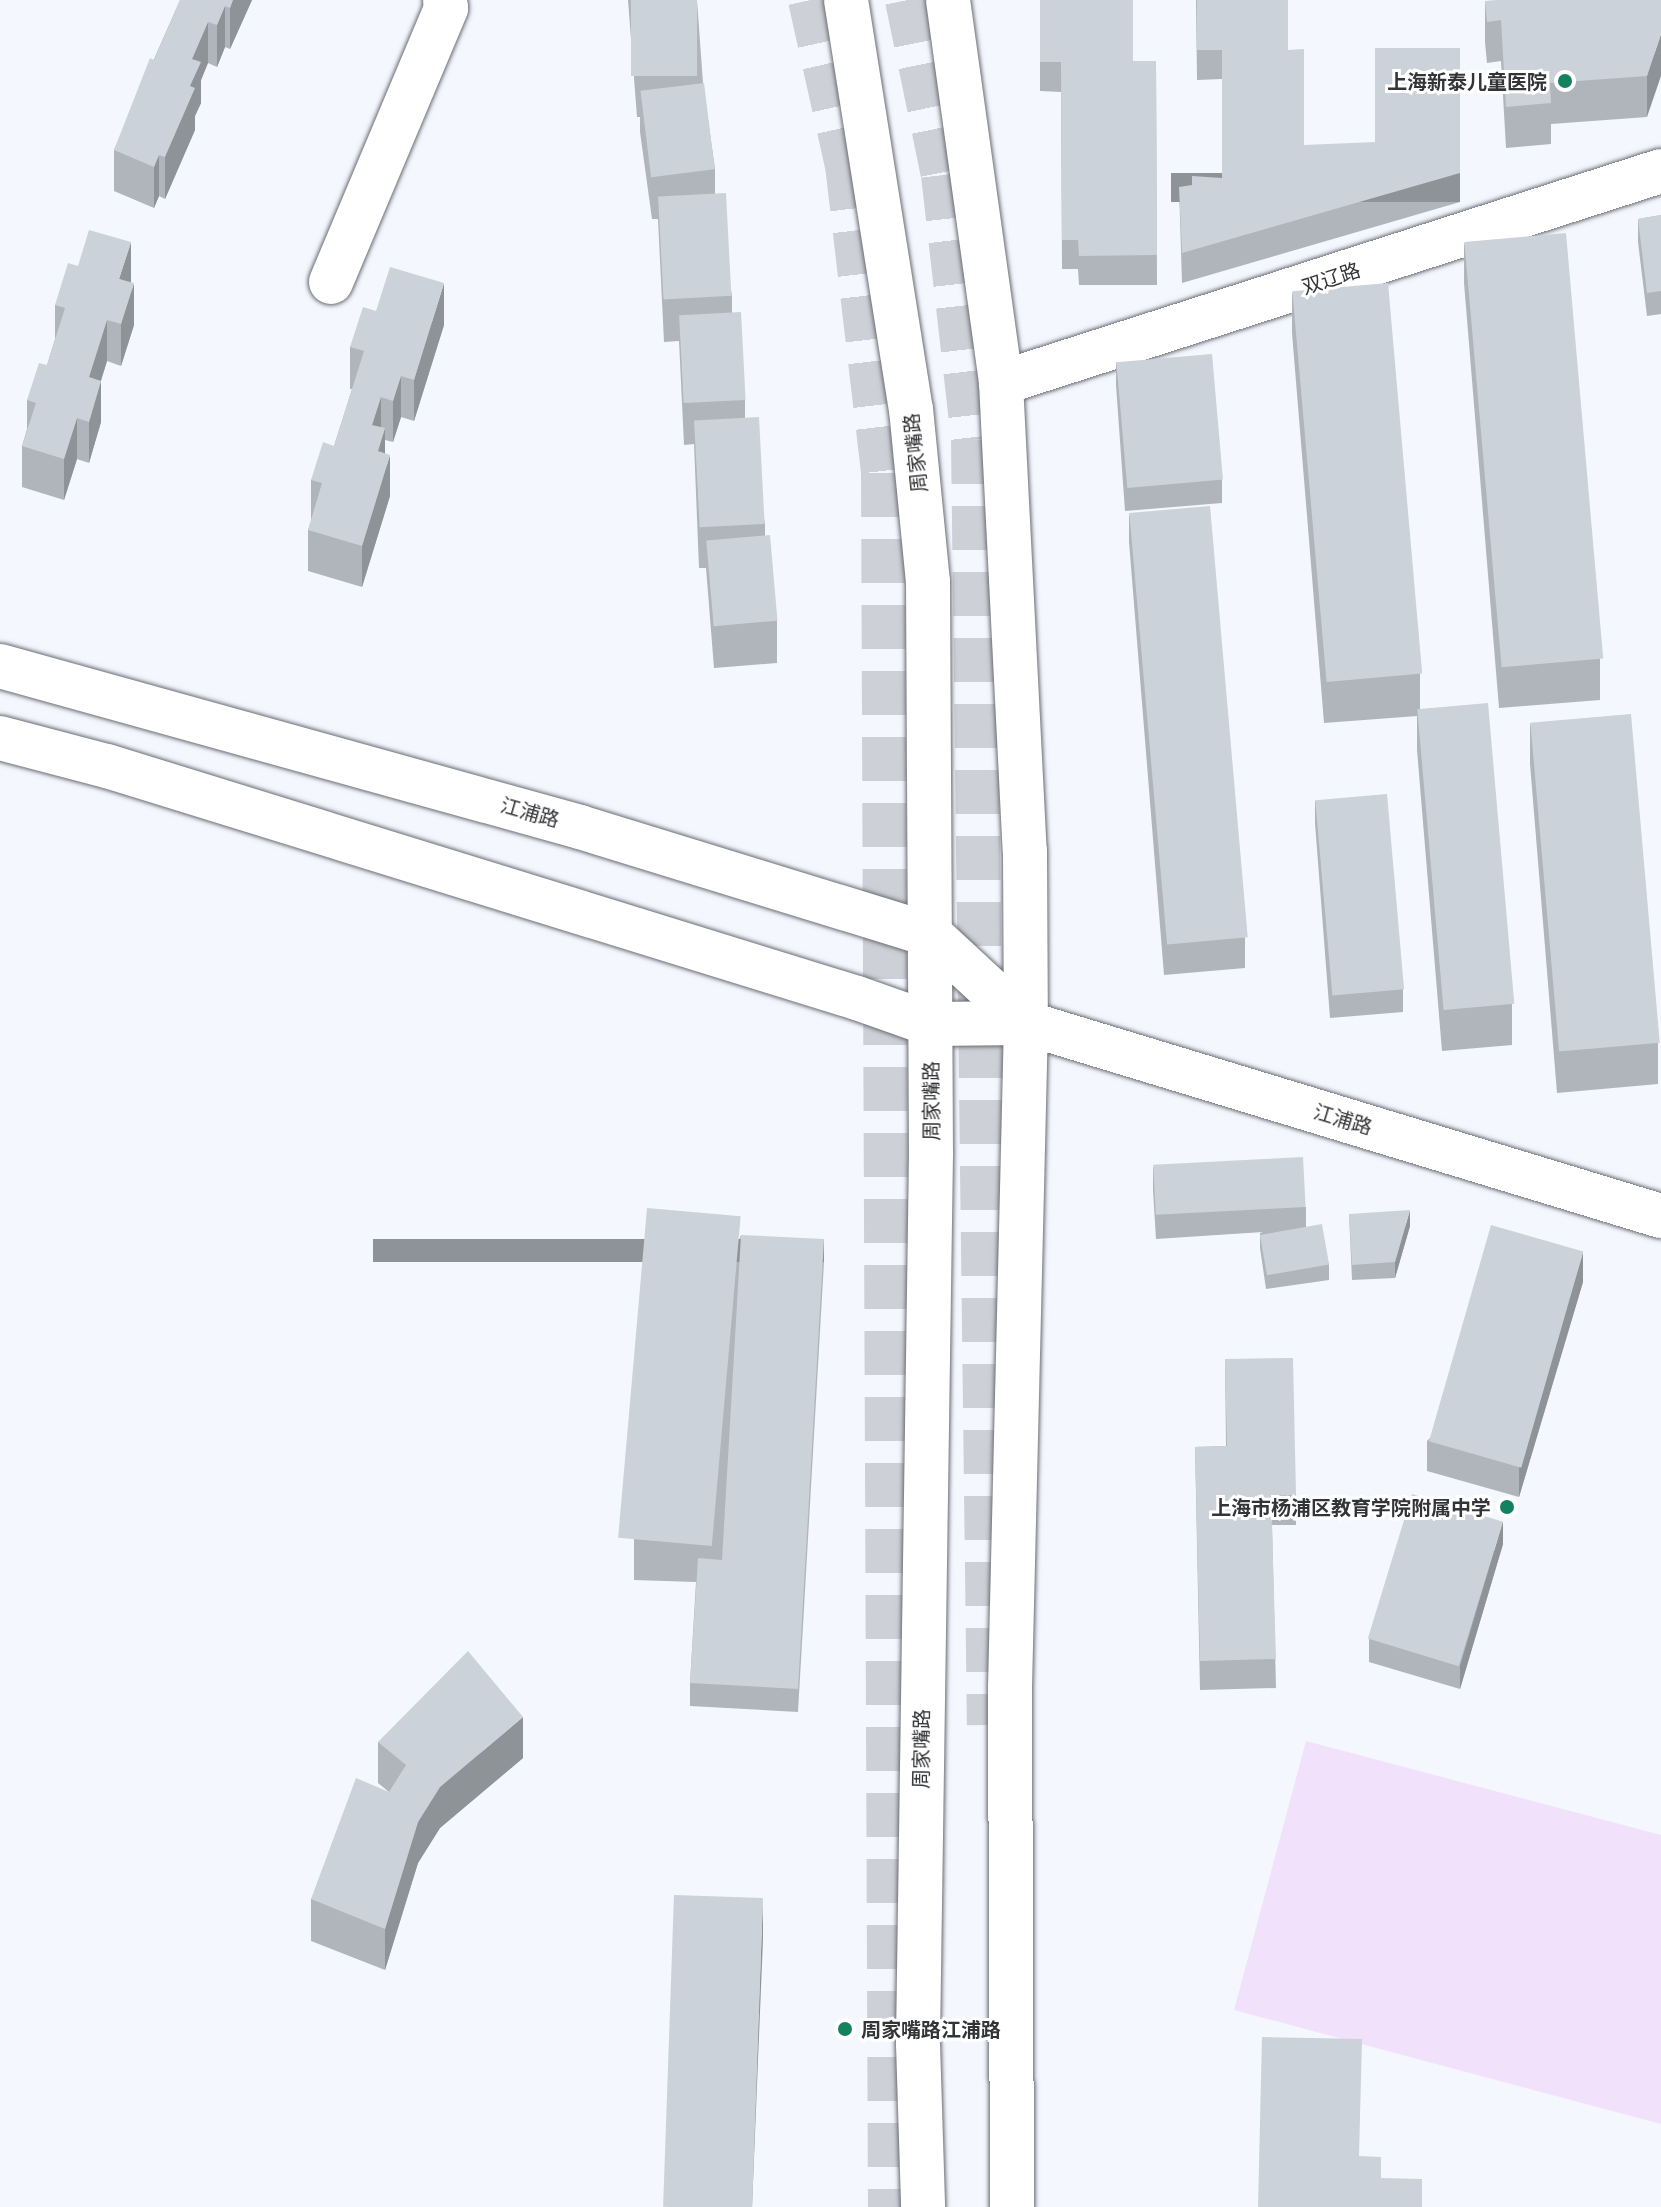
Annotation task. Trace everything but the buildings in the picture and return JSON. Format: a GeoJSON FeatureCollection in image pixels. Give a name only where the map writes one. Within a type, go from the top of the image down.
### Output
{"type":"FeatureCollection","features":[{"type":"Feature","properties":{"kind":"main road"},"geometry":{"type":"LineString","coordinates":[[331,282],[446,8],[445,0]]}},
{"type":"Feature","properties":{"kind":"main road","name":"周家嘴路"},"geometry":{"type":"LineString","coordinates":[[846,0],[911,409],[928,582],[931,1024],[919,1845],[923,2207]]}},
{"type":"Feature","properties":{"kind":"main road"},"geometry":{"type":"LineString","coordinates":[[948,0],[1001,383],[1025,851],[1026,1023],[1010,1688],[1012,2207]]}},
{"type":"Feature","properties":{"kind":"main road","name":"双辽路"},"geometry":{"type":"LineString","coordinates":[[1001,383],[1661,171]]}},
{"type":"Feature","properties":{"kind":"main road","name":"江浦路"},"geometry":{"type":"LineString","coordinates":[[0,666],[580,827],[931,935],[1026,1023]]}},
{"type":"Feature","properties":{"kind":"main road","name":"江浦路"},"geometry":{"type":"LineString","coordinates":[[0,738],[122,770],[828,988],[931,1024],[1026,1023],[1661,1216]]}},
{"type":"Feature","properties":{"kind":"shaded area"},"geometry":{"type":"Polygon","coordinates":[[[1306,1741],[1661,1835],[1661,2124],[1234,2010],[1306,1741]]]}},
{"type":"Feature","properties":{"kind":"tunnel"},"geometry":{"type":"LineString","coordinates":[[810,0],[847,165],[883,473],[890,2207]]}},
{"type":"Feature","properties":{"kind":"tunnel"},"geometry":{"type":"LineString","coordinates":[[907,0],[943,175],[973,440],[989,1725]]}},
{"type":"Feature","properties":{"kind":"place","name":"上海新泰儿童医院"},"geometry":{"type":"Point","coordinates":[1565,81]}},
{"type":"Feature","properties":{"kind":"place","name":"上海市杨浦区教育学院附属中学"},"geometry":{"type":"Point","coordinates":[1507,1507]}},
{"type":"Feature","properties":{"kind":"place","name":"周家嘴路江浦路"},"geometry":{"type":"Point","coordinates":[845,2029]}}]}
